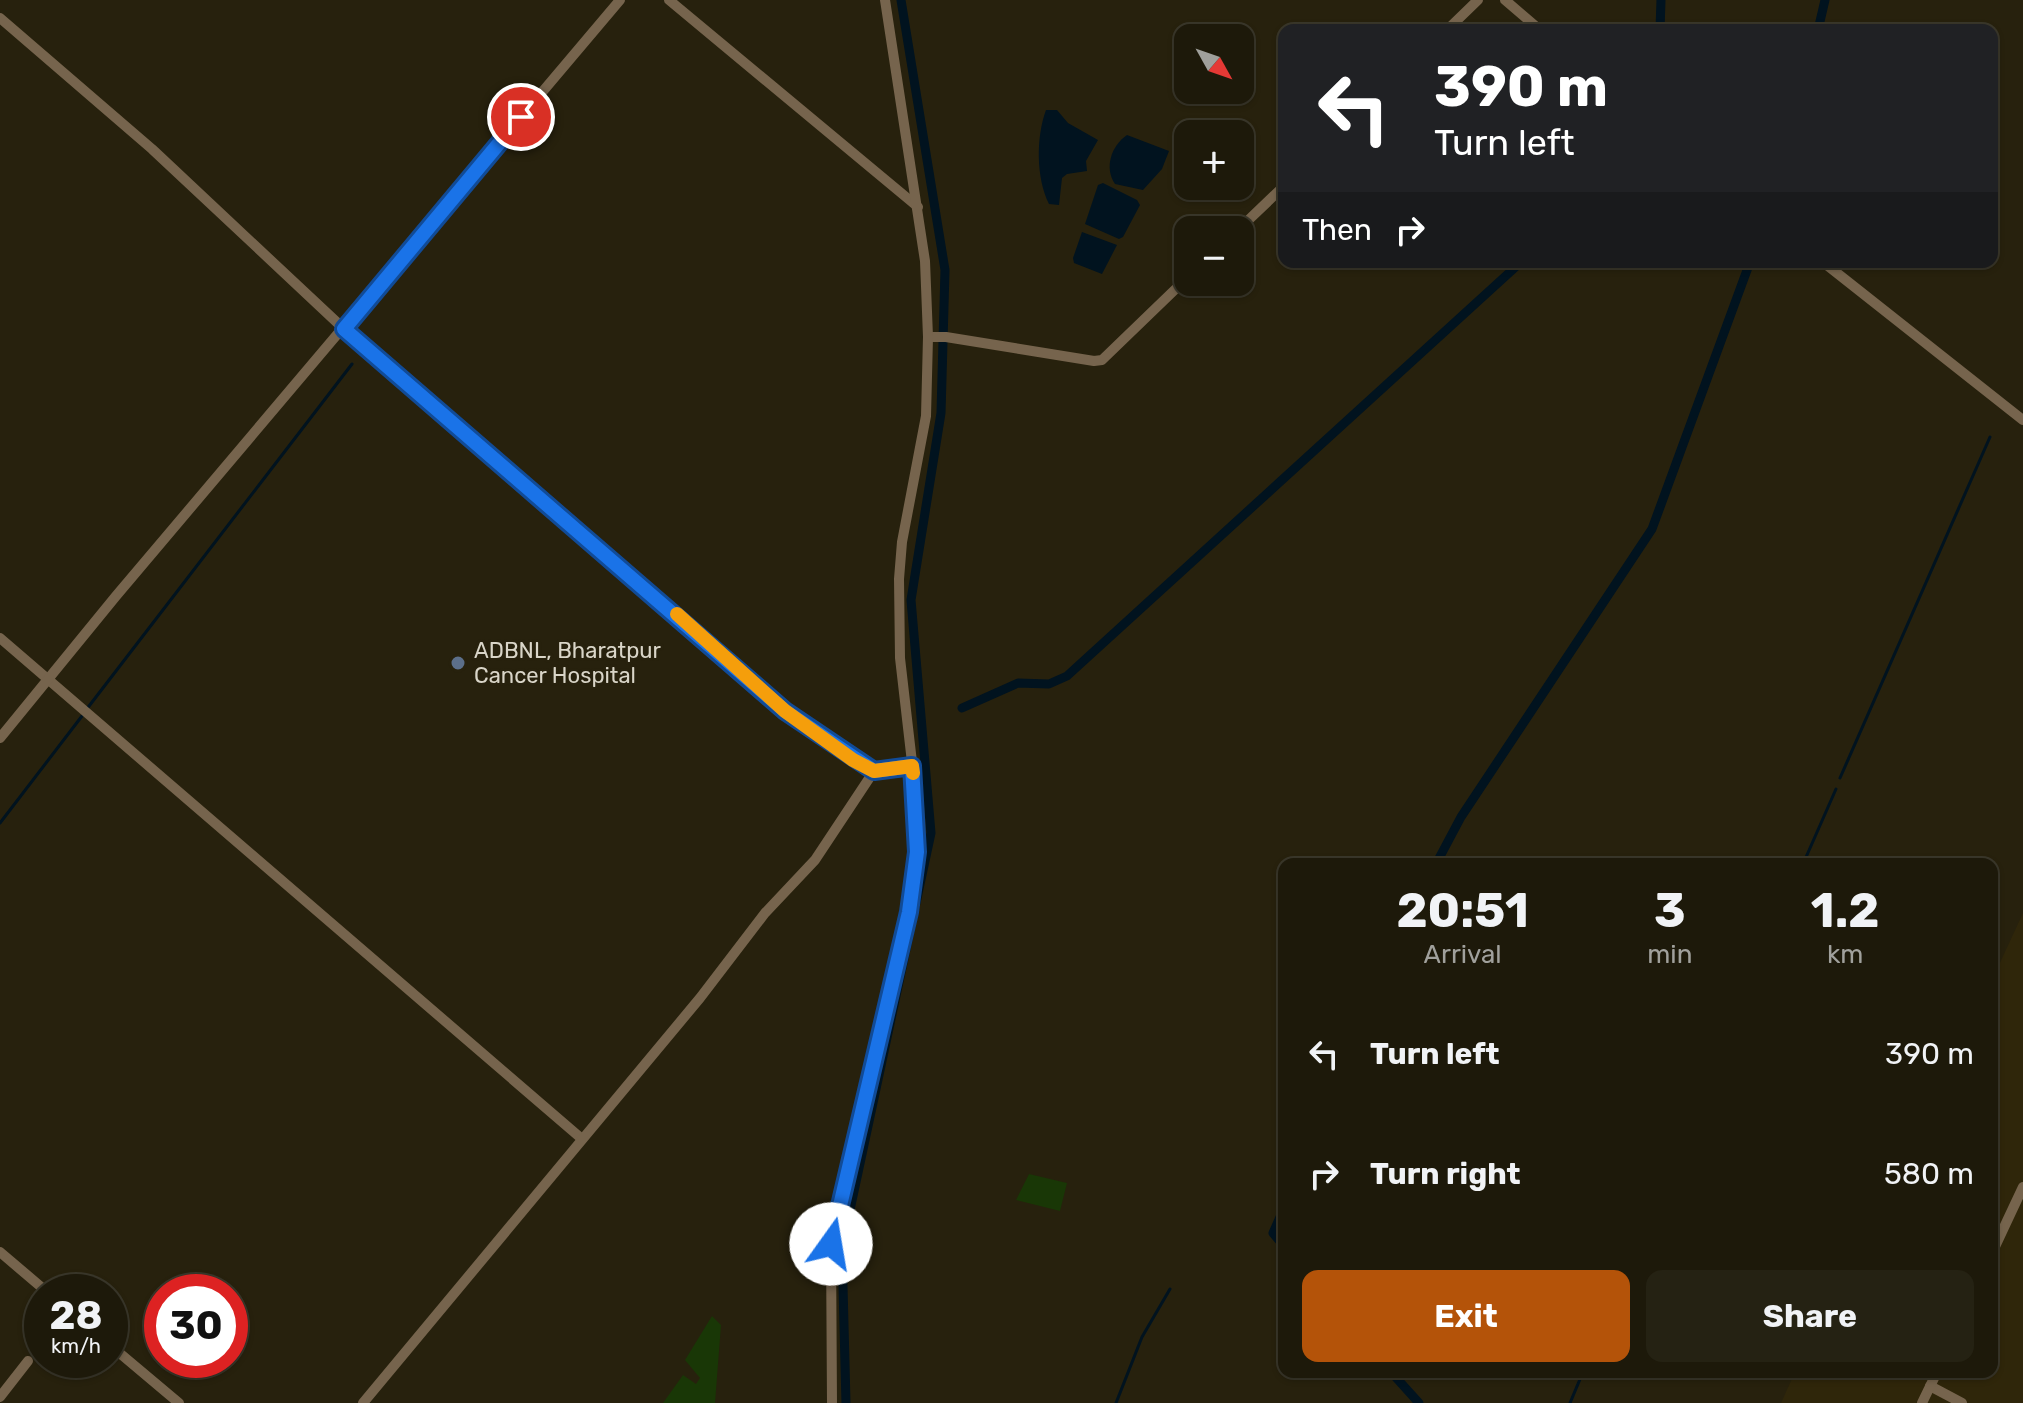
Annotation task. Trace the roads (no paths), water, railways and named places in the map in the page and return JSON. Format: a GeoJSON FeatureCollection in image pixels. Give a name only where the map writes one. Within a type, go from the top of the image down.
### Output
{"type":"FeatureCollection","features":[{"type":"Feature","properties":{"kind":"street"},"geometry":{"type":"LineString","coordinates":[[0,738],[620,0]]}},
{"type":"Feature","properties":{"kind":"street"},"geometry":{"type":"LineString","coordinates":[[669,0],[918,207]]}},
{"type":"Feature","properties":{"kind":"street"},"geometry":{"type":"LineString","coordinates":[[832,1403],[831,1244],[909,912],[917,852],[912,766],[900,658],[899,579],[902,542],[926,416],[937,337],[885,0]]}},
{"type":"Feature","properties":{"kind":"street"},"geometry":{"type":"LineString","coordinates":[[1453,24],[1478,0]]}},
{"type":"Feature","properties":{"kind":"street"},"geometry":{"type":"LineString","coordinates":[[1505,0],[1533,24]]}},
{"type":"Feature","properties":{"kind":"street"},"geometry":{"type":"LineString","coordinates":[[0,18],[152,149],[344,329],[785,711],[874,771],[912,766]]}},
{"type":"Feature","properties":{"kind":"street"},"geometry":{"type":"LineString","coordinates":[[1253,216],[1278,192]]}},
{"type":"Feature","properties":{"kind":"street"},"geometry":{"type":"LineString","coordinates":[[1831,268],[2023,420]]}},
{"type":"Feature","properties":{"kind":"street"},"geometry":{"type":"LineString","coordinates":[[937,337],[1102,360],[1174,291]]}},
{"type":"Feature","properties":{"kind":"street"},"geometry":{"type":"LineString","coordinates":[[0,638],[582,1139]]}},
{"type":"Feature","properties":{"kind":"street"},"geometry":{"type":"LineString","coordinates":[[363,1403],[700,998],[765,913],[815,860],[874,771]]}},
{"type":"Feature","properties":{"kind":"street"},"geometry":{"type":"LineString","coordinates":[[1998,1240],[2023,1187]]}},
{"type":"Feature","properties":{"kind":"street"},"geometry":{"type":"LineString","coordinates":[[0,1252],[26,1274]]}},
{"type":"Feature","properties":{"kind":"street"},"geometry":{"type":"LineString","coordinates":[[128,1360],[179,1403]]}},
{"type":"Feature","properties":{"kind":"street"},"geometry":{"type":"LineString","coordinates":[[0,1397],[24,1366]]}},
{"type":"Feature","properties":{"kind":"street"},"geometry":{"type":"LineString","coordinates":[[1922,1403],[1934,1378]]}},
{"type":"Feature","properties":{"kind":"street"},"geometry":{"type":"LineString","coordinates":[[1930,1386],[1962,1403]]}},
{"type":"Feature","properties":{"kind":"water"},"geometry":{"type":"Polygon","coordinates":[[[1046,110],[1057,110],[1068,123],[1098,140],[1086,161],[1087,171],[1067,174],[1062,178],[1059,205],[1049,204],[1040,170],[1040,132],[1046,110]]]}},
{"type":"Feature","properties":{"kind":"water"},"geometry":{"type":"Polygon","coordinates":[[[1127,135],[1169,151],[1162,169],[1143,190],[1115,184],[1112,178],[1110,164],[1113,151],[1127,135]]]}},
{"type":"Feature","properties":{"kind":"water"},"geometry":{"type":"Polygon","coordinates":[[[1103,183],[1137,200],[1140,205],[1119,239],[1085,224],[1098,185],[1103,183]]]}},
{"type":"Feature","properties":{"kind":"water"},"geometry":{"type":"Polygon","coordinates":[[[1082,232],[1117,245],[1102,274],[1074,263],[1082,232]]]}},
{"type":"Feature","properties":{"kind":"waterway"},"geometry":{"type":"LineString","coordinates":[[846,1403],[842,1247],[931,833],[911,600],[941,413],[945,270],[901,0]]}},
{"type":"Feature","properties":{"kind":"waterway"},"geometry":{"type":"LineString","coordinates":[[1660,24],[1661,0]]}},
{"type":"Feature","properties":{"kind":"waterway"},"geometry":{"type":"LineString","coordinates":[[1819,24],[1825,0]]}},
{"type":"Feature","properties":{"kind":"waterway"},"geometry":{"type":"LineString","coordinates":[[962,708],[1018,683],[1049,684],[1067,676],[1514,268]]}},
{"type":"Feature","properties":{"kind":"waterway"},"geometry":{"type":"LineString","coordinates":[[1439,858],[1461,817],[1652,529],[1748,268]]}},
{"type":"Feature","properties":{"kind":"waterway"},"geometry":{"type":"LineString","coordinates":[[86,710],[352,364]]}},
{"type":"Feature","properties":{"kind":"waterway"},"geometry":{"type":"LineString","coordinates":[[1840,778],[1990,437]]}},
{"type":"Feature","properties":{"kind":"waterway"},"geometry":{"type":"LineString","coordinates":[[0,823],[82,716]]}},
{"type":"Feature","properties":{"kind":"waterway"},"geometry":{"type":"LineString","coordinates":[[1806,858],[1836,789]]}},
{"type":"Feature","properties":{"kind":"waterway"},"geometry":{"type":"LineString","coordinates":[[1278,1222],[1273,1233],[1278,1239]]}},
{"type":"Feature","properties":{"kind":"waterway"},"geometry":{"type":"LineString","coordinates":[[1116,1403],[1142,1337],[1170,1289]]}},
{"type":"Feature","properties":{"kind":"waterway"},"geometry":{"type":"LineString","coordinates":[[1396,1378],[1419,1403]]}},
{"type":"Feature","properties":{"kind":"waterway"},"geometry":{"type":"LineString","coordinates":[[1570,1403],[1580,1378]]}},
{"type":"Feature","properties":{"kind":"place","name":"ADBNL, Bharatpur Cancer Hospital"},"geometry":{"type":"Point","coordinates":[458,663]}}]}
